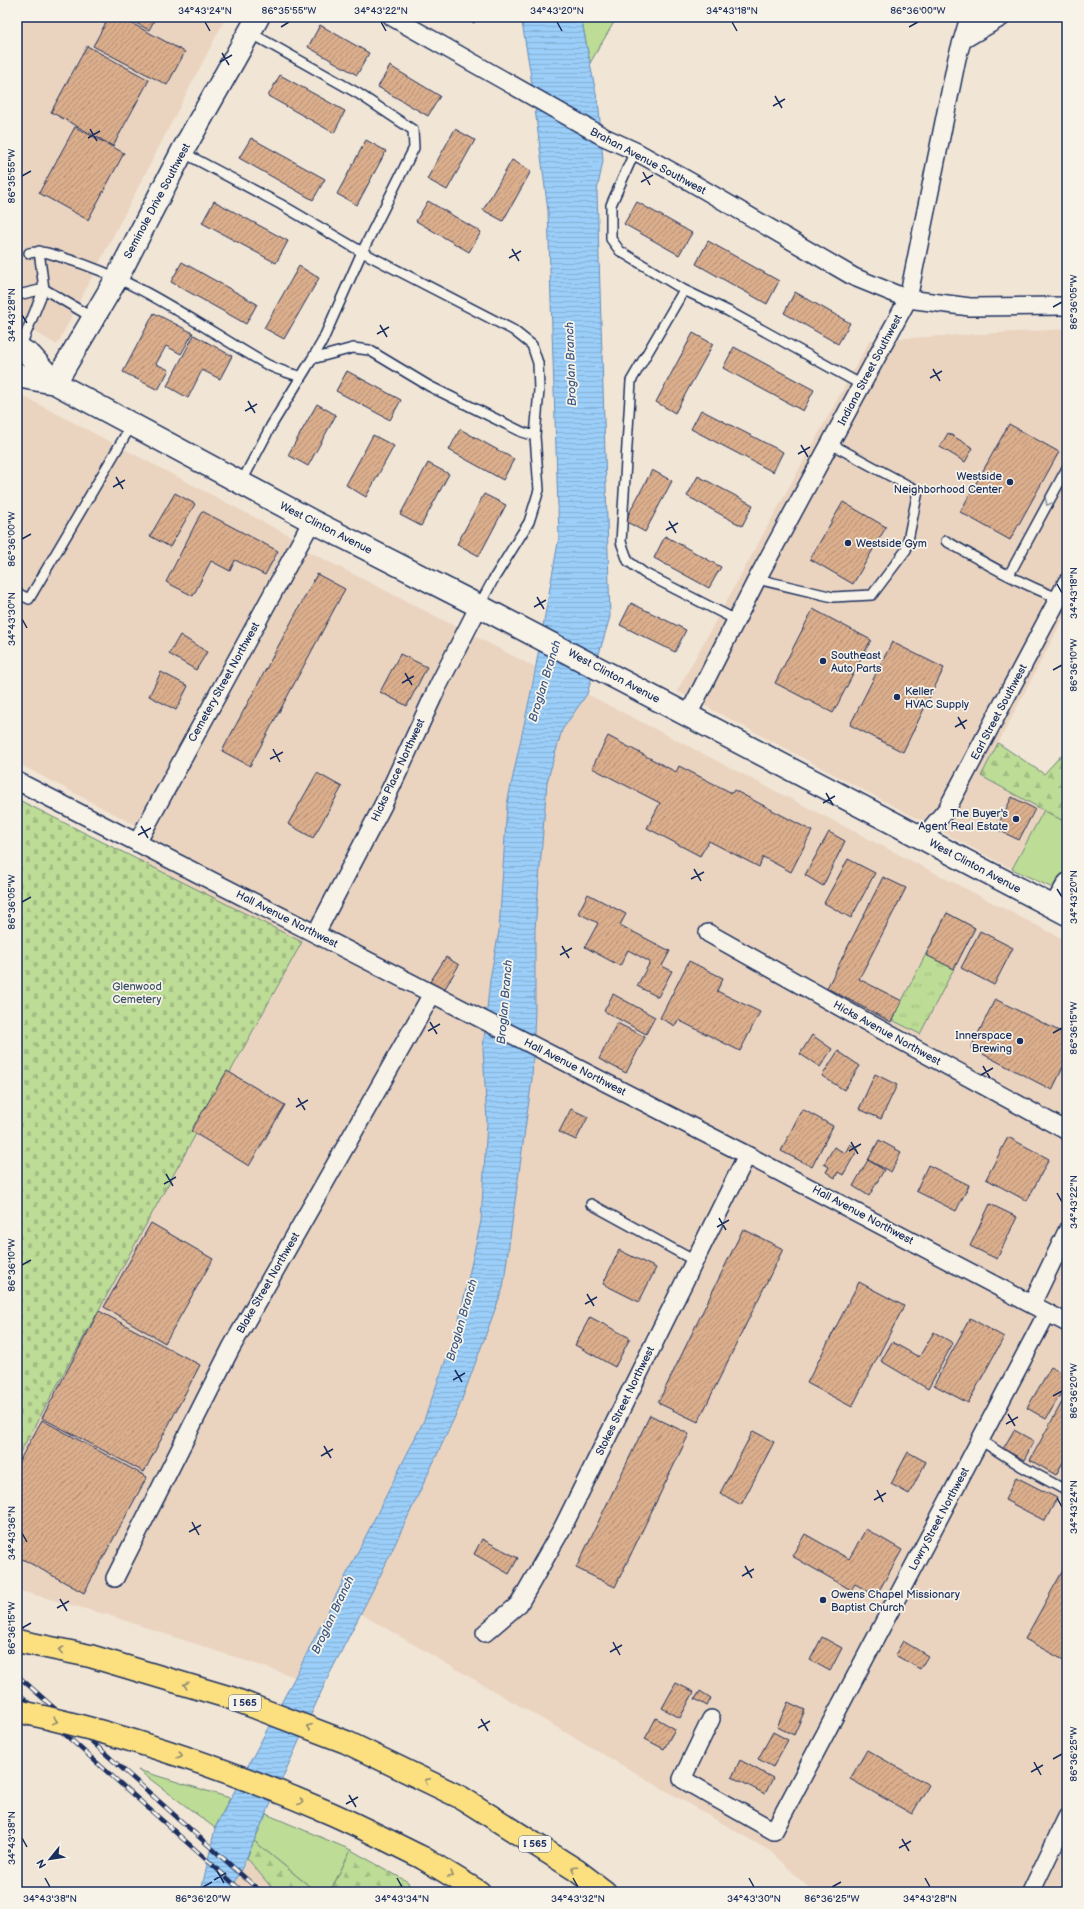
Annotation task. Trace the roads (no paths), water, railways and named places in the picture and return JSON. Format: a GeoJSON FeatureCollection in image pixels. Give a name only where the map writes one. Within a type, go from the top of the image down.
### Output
{"type":"FeatureCollection","features":[{"type":"Feature","properties":{"kind":"highway","name":"I 565"},"geometry":{"type":"LineString","coordinates":[[17,1641],[90,1656],[231,1698],[346,1742],[462,1798],[576,1870],[606,1892]]}},
{"type":"Feature","properties":{"kind":"highway"},"geometry":{"type":"LineString","coordinates":[[17,1711],[135,1742],[191,1759],[331,1814],[423,1858],[479,1892]]}},
{"type":"Feature","properties":{"kind":"street","name":"Brahan Avenue Southwest"},"geometry":{"type":"LineString","coordinates":[[392,17],[529,96],[604,137],[635,151],[854,277],[908,299],[970,306],[1067,306]]}},
{"type":"Feature","properties":{"kind":"street","name":"Indiana Street Southwest"},"geometry":{"type":"LineString","coordinates":[[688,715],[757,579],[908,299],[957,58],[968,21],[967,17]]}},
{"type":"Feature","properties":{"kind":"street"},"geometry":{"type":"LineString","coordinates":[[963,40],[1002,17]]}},
{"type":"Feature","properties":{"kind":"street","name":"Seminole Drive Southwest"},"geometry":{"type":"LineString","coordinates":[[55,383],[117,278],[182,152],[253,25]]}},
{"type":"Feature","properties":{"kind":"street","name":"West Clinton Avenue"},"geometry":{"type":"LineString","coordinates":[[18,348],[31,356],[55,383]]}},
{"type":"Feature","properties":{"kind":"street","name":"West Clinton Avenue"},"geometry":{"type":"LineString","coordinates":[[17,374],[22,377],[55,383],[312,521],[688,715],[1059,911]]}},
{"type":"Feature","properties":{"kind":"street","name":"Cemetery Street Northwest"},"geometry":{"type":"LineString","coordinates":[[137,843],[312,521]]}},
{"type":"Feature","properties":{"kind":"street","name":"Earl Street Southwest"},"geometry":{"type":"LineString","coordinates":[[923,838],[947,809],[1067,582]]}},
{"type":"Feature","properties":{"kind":"street","name":"Hicks Place Northwest"},"geometry":{"type":"LineString","coordinates":[[316,933],[383,805],[438,686],[479,606]]}},
{"type":"Feature","properties":{"kind":"street","name":"Hall Avenue Northwest"},"geometry":{"type":"LineString","coordinates":[[17,781],[316,933],[482,1021],[747,1155],[1067,1323]]}},
{"type":"Feature","properties":{"kind":"street"},"geometry":{"type":"LineString","coordinates":[[1059,911],[1067,882]]}},
{"type":"Feature","properties":{"kind":"street","name":"Hicks Avenue Northwest"},"geometry":{"type":"LineString","coordinates":[[708,933],[864,1021],[1067,1131]]}},
{"type":"Feature","properties":{"kind":"street","name":"Blake Street Northwest"},"geometry":{"type":"LineString","coordinates":[[115,1578],[231,1348],[432,994]]}},
{"type":"Feature","properties":{"kind":"street","name":"Stokes Street Northwest"},"geometry":{"type":"LineString","coordinates":[[485,1633],[518,1604],[563,1527],[747,1155]]}},
{"type":"Feature","properties":{"kind":"street"},"geometry":{"type":"LineString","coordinates":[[1032,1304],[1067,1231]]}},
{"type":"Feature","properties":{"kind":"street","name":"Lowry Street Northwest"},"geometry":{"type":"LineString","coordinates":[[711,1719],[682,1779],[774,1831],[1048,1312]]}},
{"type":"Feature","properties":{"kind":"street"},"geometry":{"type":"LineString","coordinates":[[1031,1892],[1067,1817]]}},
{"type":"Feature","properties":{"kind":"lane"},"geometry":{"type":"LineString","coordinates":[[241,483],[271,426],[322,342],[362,252],[414,148],[413,130],[253,25]]}},
{"type":"Feature","properties":{"kind":"lane"},"geometry":{"type":"LineString","coordinates":[[635,151],[611,205],[612,239],[620,251],[684,290],[728,310],[862,386]]}},
{"type":"Feature","properties":{"kind":"lane"},"geometry":{"type":"LineString","coordinates":[[182,152],[280,204],[362,252],[513,330],[532,345],[538,363],[539,390],[535,436],[539,490],[529,522],[492,580],[479,606]]}},
{"type":"Feature","properties":{"kind":"lane"},"geometry":{"type":"LineString","coordinates":[[18,348],[44,289],[38,270],[39,251]]}},
{"type":"Feature","properties":{"kind":"lane"},"geometry":{"type":"LineString","coordinates":[[29,253],[39,251],[83,263],[117,278],[213,331],[268,365],[301,377]]}},
{"type":"Feature","properties":{"kind":"lane"},"geometry":{"type":"LineString","coordinates":[[17,294],[44,289],[93,318]]}},
{"type":"Feature","properties":{"kind":"lane"},"geometry":{"type":"LineString","coordinates":[[684,290],[631,381],[621,542],[628,561],[644,573],[736,620]]}},
{"type":"Feature","properties":{"kind":"lane"},"geometry":{"type":"LineString","coordinates":[[312,359],[353,348],[369,350],[429,386],[522,432],[535,436]]}},
{"type":"Feature","properties":{"kind":"lane"},"geometry":{"type":"LineString","coordinates":[[17,593],[29,599],[132,424]]}},
{"type":"Feature","properties":{"kind":"lane"},"geometry":{"type":"LineString","coordinates":[[757,579],[833,597],[872,595],[906,550],[918,491],[831,444]]}},
{"type":"Feature","properties":{"kind":"lane"},"geometry":{"type":"LineString","coordinates":[[1009,575],[1067,468]]}},
{"type":"Feature","properties":{"kind":"lane"},"geometry":{"type":"LineString","coordinates":[[946,541],[1036,590],[1058,598]]}},
{"type":"Feature","properties":{"kind":"lane"},"geometry":{"type":"LineString","coordinates":[[591,1204],[695,1260]]}},
{"type":"Feature","properties":{"kind":"lane"},"geometry":{"type":"LineString","coordinates":[[980,1440],[1021,1466],[1067,1491]]}},
{"type":"Feature","properties":{"kind":"water","name":"Broglan Branch"},"geometry":{"type":"Polygon","coordinates":[[[521,17],[581,17],[599,109],[603,161],[597,191],[610,617],[587,694],[562,730],[547,782],[535,929],[535,1010],[532,1079],[503,1288],[458,1410],[381,1574],[327,1679],[231,1892],[201,1892],[215,1828],[295,1677],[424,1420],[457,1329],[481,1221],[487,1122],[483,1049],[490,979],[499,931],[507,804],[533,682],[559,537],[548,211],[530,70],[521,17]]]}},
{"type":"Feature","properties":{"kind":"railway"},"geometry":{"type":"LineString","coordinates":[[17,1675],[261,1892]]}},
{"type":"Feature","properties":{"kind":"railway"},"geometry":{"type":"LineString","coordinates":[[17,1692],[243,1892]]}},
{"type":"Feature","properties":{"kind":"place","name":"Westside Neighborhood Center"},"geometry":{"type":"Point","coordinates":[1010,482]}},
{"type":"Feature","properties":{"kind":"place","name":"Westside Gym"},"geometry":{"type":"Point","coordinates":[848,543]}},
{"type":"Feature","properties":{"kind":"place","name":"Southeast Auto Parts"},"geometry":{"type":"Point","coordinates":[823,661]}},
{"type":"Feature","properties":{"kind":"place","name":"Keller HVAC Supply"},"geometry":{"type":"Point","coordinates":[897,697]}},
{"type":"Feature","properties":{"kind":"place","name":"The Buyer's Agent Real Estate"},"geometry":{"type":"Point","coordinates":[1016,819]}},
{"type":"Feature","properties":{"kind":"place","name":"Innerspace Brewing"},"geometry":{"type":"Point","coordinates":[1020,1041]}},
{"type":"Feature","properties":{"kind":"place","name":"Owens Chapel Missionary Baptist Church"},"geometry":{"type":"Point","coordinates":[823,1600]}},
{"type":"Feature","properties":{"kind":"park label","name":"Glenwood Cemetery"},"geometry":{"type":"Point","coordinates":[137,992]}}]}
